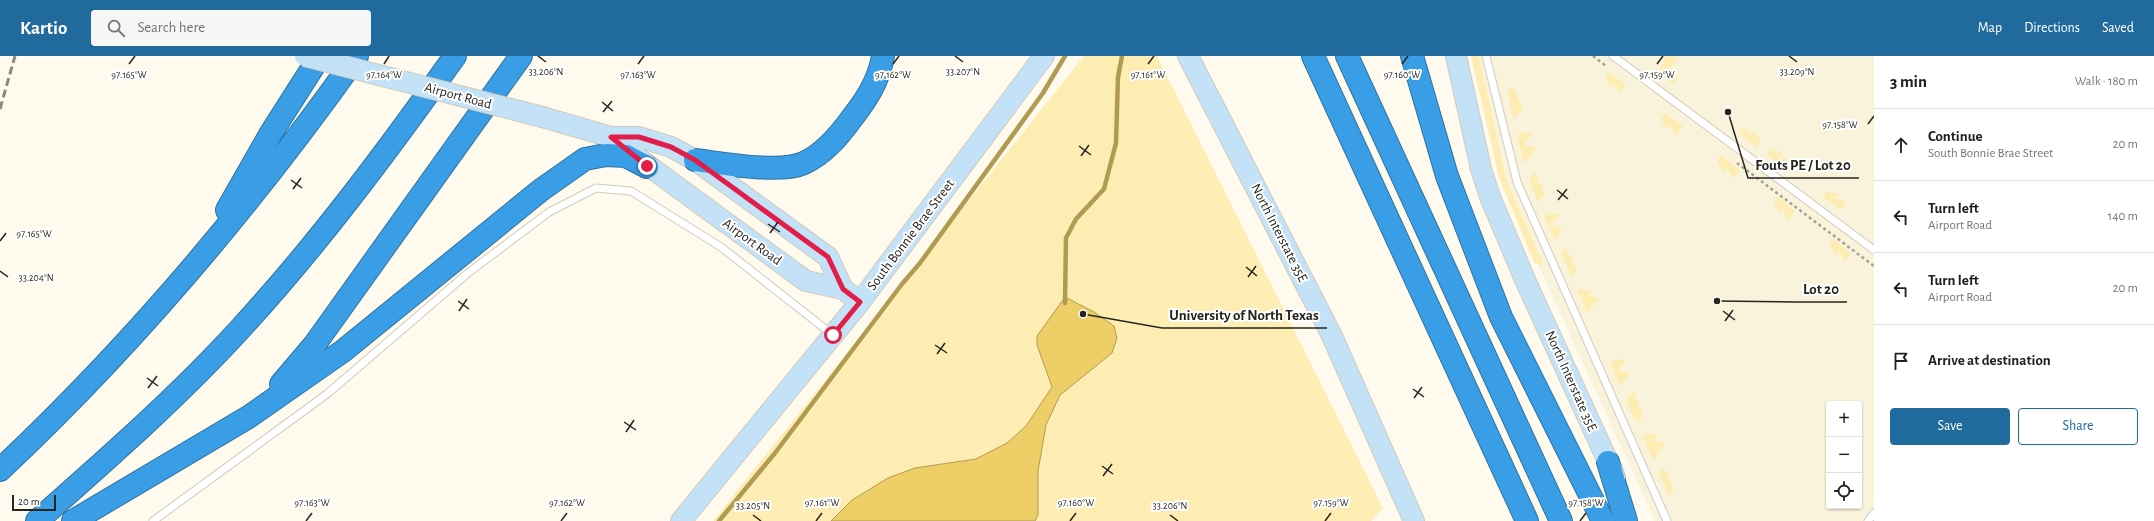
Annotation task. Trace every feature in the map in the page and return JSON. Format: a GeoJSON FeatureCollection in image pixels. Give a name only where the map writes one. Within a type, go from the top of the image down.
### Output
{"type":"FeatureCollection","features":[{"type":"Feature","properties":{"kind":"highway"},"geometry":{"type":"LineString","coordinates":[[194,266],[271,133],[320,56]]}},
{"type":"Feature","properties":{"kind":"highway"},"geometry":{"type":"LineString","coordinates":[[0,470],[32,440],[126,342],[194,266],[307,126],[357,56]]}},
{"type":"Feature","properties":{"kind":"highway"},"geometry":{"type":"LineString","coordinates":[[37,521],[144,424],[240,329],[287,276],[354,193],[455,56]]}},
{"type":"Feature","properties":{"kind":"highway"},"geometry":{"type":"LineString","coordinates":[[250,416],[284,381],[315,344],[522,56]]}},
{"type":"Feature","properties":{"kind":"highway"},"geometry":{"type":"LineString","coordinates":[[695,160],[756,168],[802,164],[816,156],[832,143],[862,106],[873,87],[881,67],[883,56]]}},
{"type":"Feature","properties":{"kind":"highway"},"geometry":{"type":"LineString","coordinates":[[1297,56],[1401,247]]}},
{"type":"Feature","properties":{"kind":"highway"},"geometry":{"type":"LineString","coordinates":[[1313,56],[1527,521]]}},
{"type":"Feature","properties":{"kind":"highway"},"geometry":{"type":"LineString","coordinates":[[1347,56],[1561,521]]}},
{"type":"Feature","properties":{"kind":"highway"},"geometry":{"type":"LineString","coordinates":[[1412,56],[1447,176],[1501,317],[1603,521]]}},
{"type":"Feature","properties":{"kind":"highway"},"geometry":{"type":"LineString","coordinates":[[73,521],[250,416],[343,351],[541,190],[585,160],[606,154],[626,156],[647,166]]}},
{"type":"Feature","properties":{"kind":"highway"},"geometry":{"type":"LineString","coordinates":[[1412,182],[1430,236]]}},
{"type":"Feature","properties":{"kind":"highway"},"geometry":{"type":"LineString","coordinates":[[1608,462],[1626,521]]}},
{"type":"Feature","properties":{"kind":"main road","name":"Airport Road"},"geometry":{"type":"LineString","coordinates":[[305,56],[546,118],[611,137],[639,137],[671,147],[695,160],[828,257],[843,289]]}},
{"type":"Feature","properties":{"kind":"main road","name":"South Bonnie Brae Street"},"geometry":{"type":"LineString","coordinates":[[681,521],[860,302],[1044,56]]}},
{"type":"Feature","properties":{"kind":"main road","name":"North Interstate 35E"},"geometry":{"type":"LineString","coordinates":[[1188,56],[1332,336],[1414,521]]}},
{"type":"Feature","properties":{"kind":"main road","name":"North Interstate 35E"},"geometry":{"type":"LineString","coordinates":[[1456,56],[1480,162],[1490,197],[1634,521]]}},
{"type":"Feature","properties":{"kind":"main road","name":"Airport Road"},"geometry":{"type":"LineString","coordinates":[[611,137],[647,166],[806,281],[843,289],[860,302]]}},
{"type":"Feature","properties":{"kind":"lane"},"geometry":{"type":"LineString","coordinates":[[1486,56],[1517,182],[1667,521]]}},
{"type":"Feature","properties":{"kind":"lane"},"geometry":{"type":"LineString","coordinates":[[1613,56],[1874,250]]}},
{"type":"Feature","properties":{"kind":"lane"},"geometry":{"type":"LineString","coordinates":[[153,521],[327,394],[468,273],[549,212],[596,188],[631,191],[721,247],[833,335]]}},
{"type":"Feature","properties":{"kind":"lane"},"geometry":{"type":"LineString","coordinates":[[1868,521],[1874,513]]}},
{"type":"Feature","properties":{"kind":"shaded area"},"geometry":{"type":"Polygon","coordinates":[[[1084,56],[1157,56],[1383,508],[1371,521],[1035,521],[1038,514],[1038,471],[1046,425],[1060,395],[1112,353],[1037,345],[1052,387],[1026,426],[1007,443],[976,459],[915,468],[852,500],[831,521],[713,521],[1084,56]]]}},
{"type":"Feature","properties":{"kind":"shaded area"},"geometry":{"type":"Polygon","coordinates":[[[1471,56],[1479,56],[1506,179],[1543,264],[1539,266],[1534,262],[1499,177],[1471,56]]]}},
{"type":"Feature","properties":{"kind":"shaded area"},"geometry":{"type":"Polygon","coordinates":[[[1472,56],[1874,56],[1874,521],[1655,521],[1502,186],[1472,56]]]}},
{"type":"Feature","properties":{"kind":"shaded area"},"geometry":{"type":"Polygon","coordinates":[[[1666,56],[1679,57],[1667,73],[1679,75],[1673,84],[1660,74],[1660,67],[1666,56]]]}},
{"type":"Feature","properties":{"kind":"shaded area"},"geometry":{"type":"Polygon","coordinates":[[[1609,72],[1626,85],[1619,94],[1615,83],[1610,88],[1605,77],[1609,72]]]}},
{"type":"Feature","properties":{"kind":"shaded area"},"geometry":{"type":"Polygon","coordinates":[[[1512,85],[1523,108],[1515,118],[1513,117],[1507,92],[1512,85]]]}},
{"type":"Feature","properties":{"kind":"shaded area"},"geometry":{"type":"Polygon","coordinates":[[[1665,113],[1683,126],[1676,136],[1671,125],[1666,130],[1661,119],[1665,113]]]}},
{"type":"Feature","properties":{"kind":"shaded area"},"geometry":{"type":"Polygon","coordinates":[[[1745,126],[1750,136],[1755,131],[1761,142],[1757,148],[1739,134],[1745,126]]]}},
{"type":"Feature","properties":{"kind":"shaded area"},"geometry":{"type":"Polygon","coordinates":[[[1520,132],[1532,134],[1524,145],[1537,147],[1524,164],[1517,136],[1520,132]]]}},
{"type":"Feature","properties":{"kind":"shaded area"},"geometry":{"type":"Polygon","coordinates":[[[1771,150],[1783,152],[1779,158],[1791,160],[1785,168],[1767,155],[1771,150]]]}},
{"type":"Feature","properties":{"kind":"shaded area"},"geometry":{"type":"Polygon","coordinates":[[[1721,155],[1740,170],[1733,179],[1727,167],[1723,172],[1717,160],[1721,155]]]}},
{"type":"Feature","properties":{"kind":"shaded area"},"geometry":{"type":"Polygon","coordinates":[[[1535,172],[1545,194],[1538,203],[1529,181],[1535,172]]]}},
{"type":"Feature","properties":{"kind":"shaded area"},"geometry":{"type":"Polygon","coordinates":[[[1826,192],[1839,194],[1835,199],[1847,201],[1841,210],[1823,197],[1826,192]]]}},
{"type":"Feature","properties":{"kind":"shaded area"},"geometry":{"type":"Polygon","coordinates":[[[1778,197],[1795,211],[1788,220],[1783,209],[1779,214],[1774,202],[1778,197]]]}},
{"type":"Feature","properties":{"kind":"shaded area"},"geometry":{"type":"Polygon","coordinates":[[[1547,213],[1559,215],[1551,226],[1563,228],[1556,238],[1554,238],[1544,217],[1547,213]]]}},
{"type":"Feature","properties":{"kind":"shaded area"},"geometry":{"type":"Polygon","coordinates":[[[1833,239],[1851,253],[1845,262],[1839,251],[1835,256],[1829,245],[1833,239]]]}},
{"type":"Feature","properties":{"kind":"shaded area"},"geometry":{"type":"Polygon","coordinates":[[[1566,247],[1577,271],[1571,277],[1561,254],[1566,247]]]}},
{"type":"Feature","properties":{"kind":"shaded area"},"geometry":{"type":"Polygon","coordinates":[[[1579,289],[1592,291],[1588,296],[1600,298],[1587,313],[1578,291],[1579,289]]]}},
{"type":"Feature","properties":{"kind":"shaded area"},"geometry":{"type":"Polygon","coordinates":[[[1065,297],[1094,312],[1114,326],[1117,338],[1112,353],[1060,395],[1046,425],[1038,471],[1038,515],[1035,521],[831,521],[852,500],[888,478],[915,468],[976,459],[1007,443],[1026,426],[1052,387],[1037,345],[1037,336],[1065,297]]]}},
{"type":"Feature","properties":{"kind":"shaded area"},"geometry":{"type":"Polygon","coordinates":[[[1614,359],[1626,360],[1618,371],[1630,373],[1620,387],[1610,364],[1614,359]]]}},
{"type":"Feature","properties":{"kind":"shaded area"},"geometry":{"type":"Polygon","coordinates":[[[1633,391],[1643,415],[1639,421],[1635,420],[1626,401],[1633,391]]]}},
{"type":"Feature","properties":{"kind":"shaded area"},"geometry":{"type":"Polygon","coordinates":[[[1646,433],[1658,435],[1654,441],[1666,442],[1653,461],[1643,437],[1646,433]]]}},
{"type":"Feature","properties":{"kind":"shaded area"},"geometry":{"type":"Polygon","coordinates":[[[1664,467],[1674,489],[1669,496],[1659,474],[1664,467]]]}},
{"type":"Feature","properties":{"kind":"waterway"},"geometry":{"type":"LineString","coordinates":[[719,521],[775,453],[902,284],[920,263],[1043,93],[1065,56]]}},
{"type":"Feature","properties":{"kind":"waterway"},"geometry":{"type":"LineString","coordinates":[[1065,303],[1066,238],[1076,219],[1104,189],[1116,143],[1118,77],[1122,56]]}},
{"type":"Feature","properties":{"kind":"railway"},"geometry":{"type":"LineString","coordinates":[[0,109],[15,56]]}},
{"type":"Feature","properties":{"kind":"place","name":"Fouts PE / Lot 20"},"geometry":{"type":"Point","coordinates":[1728,112]}},
{"type":"Feature","properties":{"kind":"place","name":"Lot 20"},"geometry":{"type":"Point","coordinates":[1717,301]}},
{"type":"Feature","properties":{"kind":"place","name":"University of North Texas"},"geometry":{"type":"Point","coordinates":[1083,314]}},
{"type":"Feature","properties":{"kind":"route"},"geometry":{"type":"LineString","coordinates":[[647,166],[611,137],[639,137],[671,147],[695,160],[828,257],[843,289],[860,302],[833,335]]}}]}
